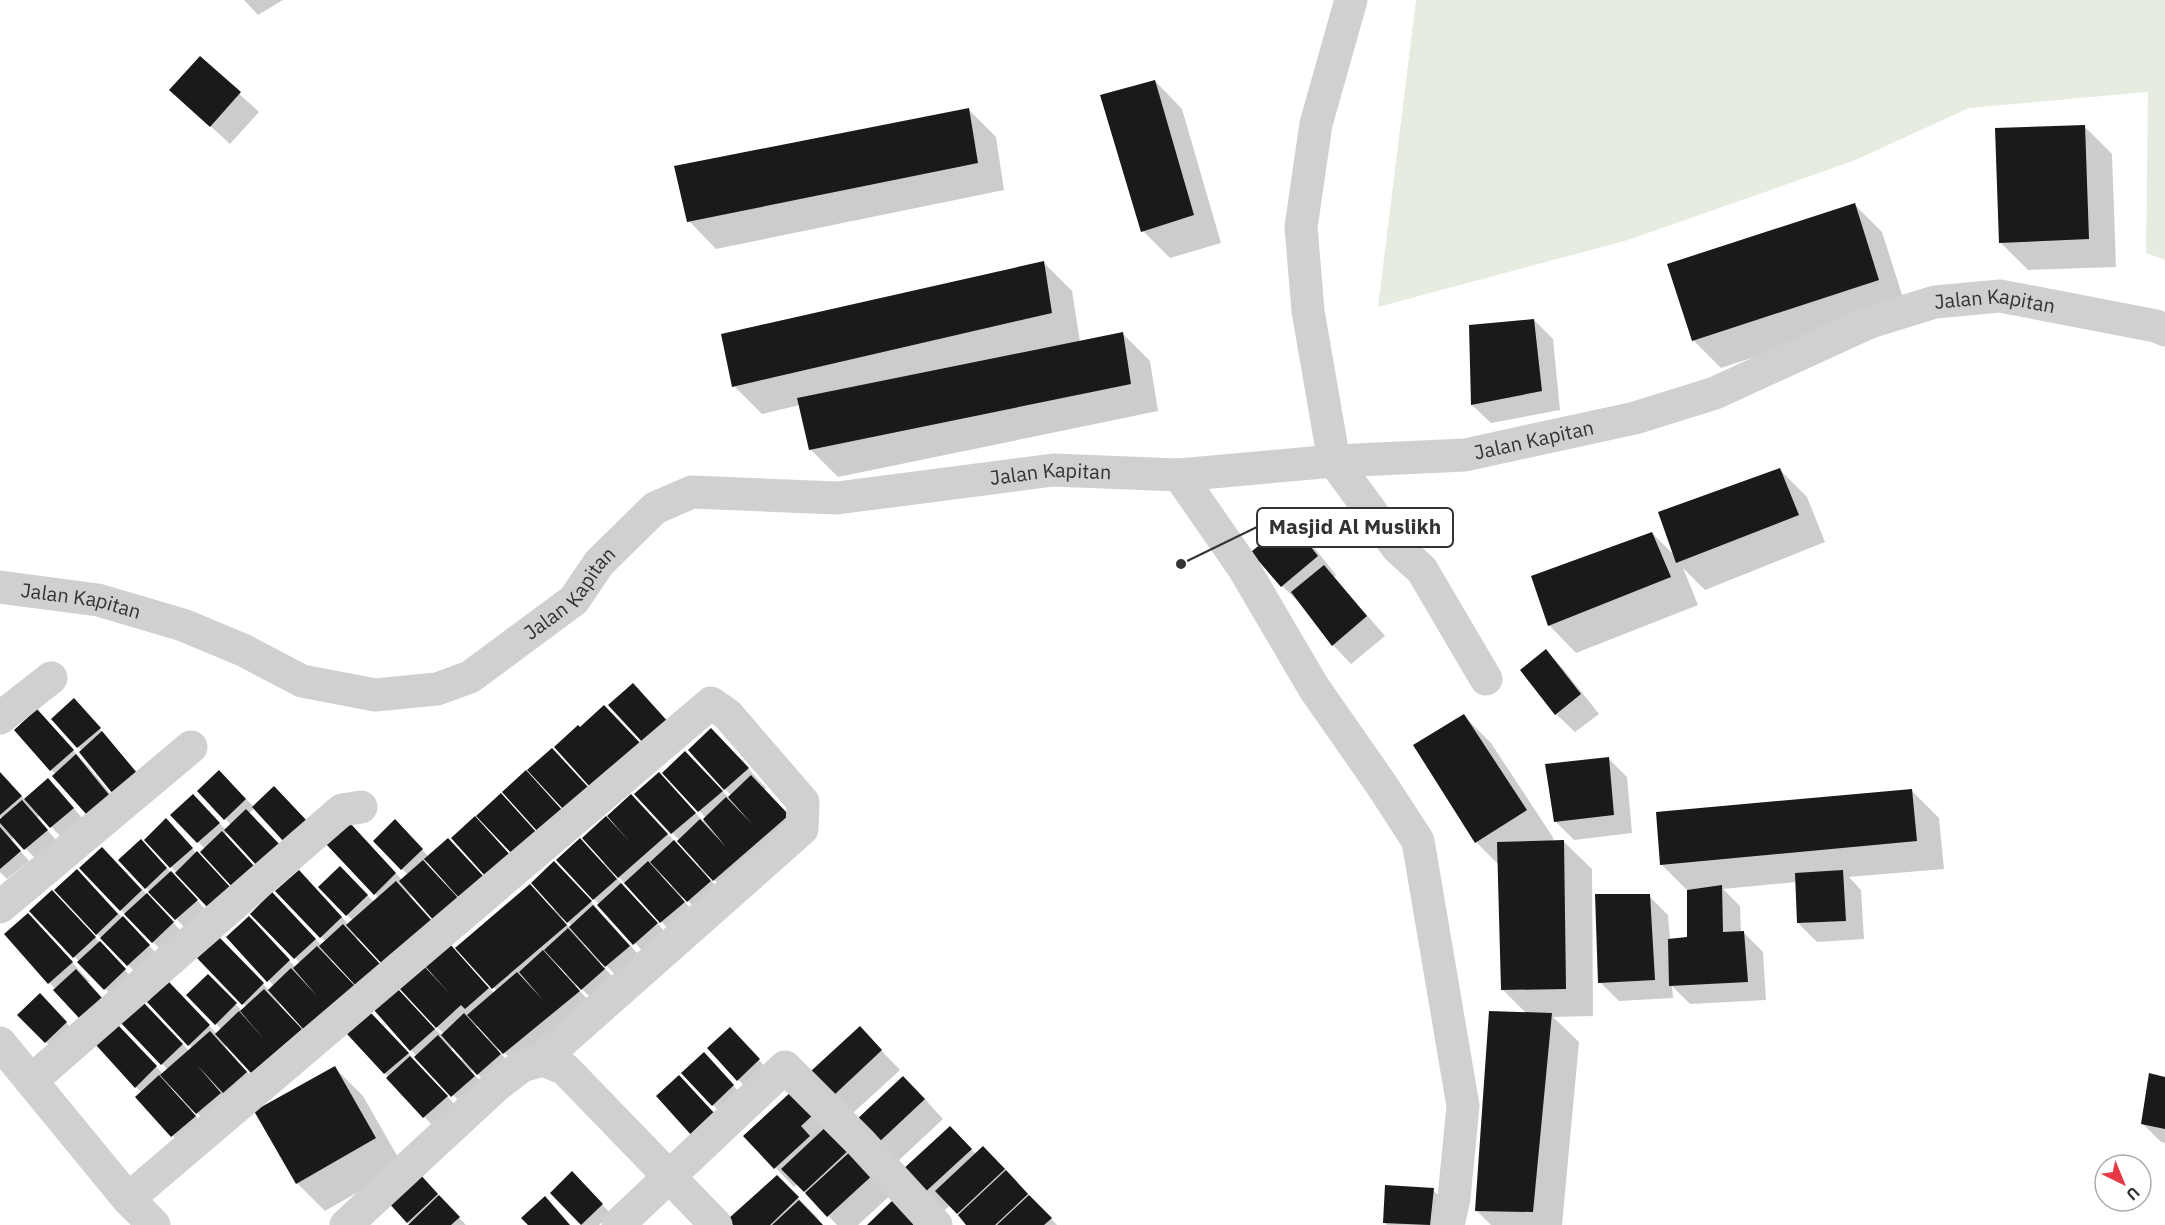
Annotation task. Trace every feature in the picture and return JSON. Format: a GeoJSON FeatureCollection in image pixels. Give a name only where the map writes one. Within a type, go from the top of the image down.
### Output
{"type":"FeatureCollection","features":[{"type":"Feature","properties":{"kind":"street"},"geometry":{"type":"LineString","coordinates":[[1351,0],[1317,124],[1301,227],[1308,311],[1334,461],[1397,547],[1422,570],[1486,679]]}},
{"type":"Feature","properties":{"kind":"street","name":"Jalan Kapitan"},"geometry":{"type":"LineString","coordinates":[[0,587],[98,600],[183,625],[243,650],[302,681],[375,695],[437,689],[470,677],[574,600],[599,563],[655,508],[692,492],[837,498],[1053,470],[1179,475],[1334,461],[1465,455],[1635,418],[1715,393],[1870,322],[1935,302],[2000,296],[2156,326],[2165,330]]}},
{"type":"Feature","properties":{"kind":"street"},"geometry":{"type":"LineString","coordinates":[[1179,475],[1243,567],[1314,688],[1418,842],[1463,1106],[1454,1198],[1448,1225]]}},
{"type":"Feature","properties":{"kind":"street"},"geometry":{"type":"LineString","coordinates":[[0,717],[51,678]]}},
{"type":"Feature","properties":{"kind":"street"},"geometry":{"type":"LineString","coordinates":[[128,1199],[711,703],[728,715],[803,802],[802,828],[540,1061]]}},
{"type":"Feature","properties":{"kind":"street"},"geometry":{"type":"LineString","coordinates":[[0,907],[191,747]]}},
{"type":"Feature","properties":{"kind":"street"},"geometry":{"type":"LineString","coordinates":[[32,1081],[342,810],[361,807]]}},
{"type":"Feature","properties":{"kind":"street"},"geometry":{"type":"LineString","coordinates":[[0,1042],[128,1199],[154,1225]]}},
{"type":"Feature","properties":{"kind":"street"},"geometry":{"type":"LineString","coordinates":[[345,1225],[496,1086],[522,1066],[543,1060],[565,1069],[716,1225]]}},
{"type":"Feature","properties":{"kind":"street"},"geometry":{"type":"LineString","coordinates":[[618,1225],[785,1067],[861,1143],[936,1225]]}},
{"type":"Feature","properties":{"kind":"shaded area"},"geometry":{"type":"Polygon","coordinates":[[[1416,0],[2165,0],[2165,260],[2146,253],[2148,92],[1969,108],[1853,161],[1628,240],[1378,307],[1416,0]]]}},
{"type":"Feature","properties":{"kind":"building"},"geometry":{"type":"Polygon","coordinates":[[[200,56],[241,92],[210,127],[169,90],[200,56]]]}},
{"type":"Feature","properties":{"kind":"building"},"geometry":{"type":"Polygon","coordinates":[[[1155,80],[1194,215],[1141,232],[1100,95],[1155,80]]]}},
{"type":"Feature","properties":{"kind":"building"},"geometry":{"type":"Polygon","coordinates":[[[969,108],[978,163],[687,222],[674,166],[969,108]]]}},
{"type":"Feature","properties":{"kind":"building"},"geometry":{"type":"Polygon","coordinates":[[[2085,125],[2089,239],[1999,243],[1995,128],[2085,125]]]}},
{"type":"Feature","properties":{"kind":"building"},"geometry":{"type":"Polygon","coordinates":[[[1855,203],[1879,280],[1692,341],[1667,264],[1855,203]]]}},
{"type":"Feature","properties":{"kind":"building"},"geometry":{"type":"Polygon","coordinates":[[[1044,261],[1052,313],[732,387],[721,334],[1044,261]]]}},
{"type":"Feature","properties":{"kind":"building"},"geometry":{"type":"Polygon","coordinates":[[[1534,319],[1542,391],[1471,405],[1469,325],[1534,319]]]}},
{"type":"Feature","properties":{"kind":"building"},"geometry":{"type":"Polygon","coordinates":[[[1123,332],[1131,384],[809,450],[797,398],[1123,332]]]}},
{"type":"Feature","properties":{"kind":"building"},"geometry":{"type":"Polygon","coordinates":[[[1780,468],[1799,515],[1676,563],[1658,512],[1780,468]]]}},
{"type":"Feature","properties":{"kind":"building"},"geometry":{"type":"Polygon","coordinates":[[[1290,520],[1318,556],[1281,587],[1251,552],[1290,520]]]}},
{"type":"Feature","properties":{"kind":"building"},"geometry":{"type":"Polygon","coordinates":[[[1652,532],[1671,577],[1548,626],[1531,576],[1652,532]]]}},
{"type":"Feature","properties":{"kind":"building"},"geometry":{"type":"Polygon","coordinates":[[[1324,565],[1367,616],[1332,646],[1291,592],[1324,565]]]}},
{"type":"Feature","properties":{"kind":"building"},"geometry":{"type":"Polygon","coordinates":[[[1546,649],[1581,694],[1555,715],[1520,670],[1546,649]]]}},
{"type":"Feature","properties":{"kind":"building"},"geometry":{"type":"Polygon","coordinates":[[[633,683],[670,724],[645,745],[608,705],[633,683]]]}},
{"type":"Feature","properties":{"kind":"building"},"geometry":{"type":"Polygon","coordinates":[[[74,698],[101,728],[77,748],[51,719],[74,698]]]}},
{"type":"Feature","properties":{"kind":"building"},"geometry":{"type":"Polygon","coordinates":[[[604,705],[642,745],[590,787],[554,747],[604,705]]]}},
{"type":"Feature","properties":{"kind":"building"},"geometry":{"type":"Polygon","coordinates":[[[37,709],[74,750],[50,771],[14,730],[37,709]]]}},
{"type":"Feature","properties":{"kind":"building"},"geometry":{"type":"Polygon","coordinates":[[[1464,714],[1527,810],[1475,843],[1413,745],[1464,714]]]}},
{"type":"Feature","properties":{"kind":"building"},"geometry":{"type":"Polygon","coordinates":[[[711,728],[749,768],[724,790],[688,750],[711,728]]]}},
{"type":"Feature","properties":{"kind":"building"},"geometry":{"type":"Polygon","coordinates":[[[102,731],[137,773],[113,794],[79,752],[102,731]]]}},
{"type":"Feature","properties":{"kind":"building"},"geometry":{"type":"Polygon","coordinates":[[[552,748],[589,788],[564,810],[527,770],[552,748]]]}},
{"type":"Feature","properties":{"kind":"building"},"geometry":{"type":"Polygon","coordinates":[[[685,751],[723,791],[698,812],[662,773],[685,751]]]}},
{"type":"Feature","properties":{"kind":"building"},"geometry":{"type":"Polygon","coordinates":[[[76,754],[110,796],[87,815],[52,776],[76,754]]]}},
{"type":"Feature","properties":{"kind":"building"},"geometry":{"type":"Polygon","coordinates":[[[1609,757],[1614,815],[1554,822],[1545,764],[1609,757]]]}},
{"type":"Feature","properties":{"kind":"building"},"geometry":{"type":"Polygon","coordinates":[[[219,770],[246,799],[224,820],[197,791],[219,770]]]}},
{"type":"Feature","properties":{"kind":"building"},"geometry":{"type":"Polygon","coordinates":[[[526,770],[563,811],[538,832],[502,792],[526,770]]]}},
{"type":"Feature","properties":{"kind":"building"},"geometry":{"type":"Polygon","coordinates":[[[0,772],[22,796],[0,815],[0,772]]]}},
{"type":"Feature","properties":{"kind":"building"},"geometry":{"type":"Polygon","coordinates":[[[659,772],[696,813],[671,834],[634,794],[659,772]]]}},
{"type":"Feature","properties":{"kind":"building"},"geometry":{"type":"Polygon","coordinates":[[[751,775],[789,815],[713,881],[677,841],[700,819],[726,847],[703,819],[726,797],[752,824],[728,797],[751,775]]]}},
{"type":"Feature","properties":{"kind":"building"},"geometry":{"type":"Polygon","coordinates":[[[48,778],[74,808],[50,828],[24,799],[48,778]]]}},
{"type":"Feature","properties":{"kind":"building"},"geometry":{"type":"Polygon","coordinates":[[[274,786],[309,823],[286,844],[252,807],[274,786]]]}},
{"type":"Feature","properties":{"kind":"building"},"geometry":{"type":"Polygon","coordinates":[[[1912,789],[1917,841],[1660,865],[1656,812],[1912,789]]]}},
{"type":"Feature","properties":{"kind":"building"},"geometry":{"type":"Polygon","coordinates":[[[501,793],[538,834],[513,855],[476,816],[501,793]]]}},
{"type":"Feature","properties":{"kind":"building"},"geometry":{"type":"Polygon","coordinates":[[[193,794],[220,823],[197,843],[170,815],[193,794]]]}},
{"type":"Feature","properties":{"kind":"building"},"geometry":{"type":"Polygon","coordinates":[[[631,794],[668,834],[618,878],[582,838],[606,816],[631,843],[607,816],[631,794]]]}},
{"type":"Feature","properties":{"kind":"building"},"geometry":{"type":"Polygon","coordinates":[[[22,800],[48,830],[24,850],[0,823],[0,819],[22,800]]]}},
{"type":"Feature","properties":{"kind":"building"},"geometry":{"type":"Polygon","coordinates":[[[246,809],[282,847],[259,868],[224,830],[246,809]]]}},
{"type":"Feature","properties":{"kind":"building"},"geometry":{"type":"Polygon","coordinates":[[[475,816],[512,857],[487,878],[451,838],[475,816]]]}},
{"type":"Feature","properties":{"kind":"building"},"geometry":{"type":"Polygon","coordinates":[[[166,818],[193,848],[170,868],[144,840],[166,818]]]}},
{"type":"Feature","properties":{"kind":"building"},"geometry":{"type":"Polygon","coordinates":[[[395,819],[423,849],[401,870],[373,841],[395,819]]]}},
{"type":"Feature","properties":{"kind":"building"},"geometry":{"type":"Polygon","coordinates":[[[350,823],[396,873],[374,895],[326,844],[350,823]]]}},
{"type":"Feature","properties":{"kind":"building"},"geometry":{"type":"Polygon","coordinates":[[[0,827],[21,851],[0,869],[0,827]]]}},
{"type":"Feature","properties":{"kind":"building"},"geometry":{"type":"Polygon","coordinates":[[[222,831],[257,869],[234,889],[200,852],[222,831]]]}},
{"type":"Feature","properties":{"kind":"building"},"geometry":{"type":"Polygon","coordinates":[[[448,838],[485,878],[461,900],[424,859],[448,838]]]}},
{"type":"Feature","properties":{"kind":"building"},"geometry":{"type":"Polygon","coordinates":[[[580,838],[617,879],[593,900],[556,860],[580,838]]]}},
{"type":"Feature","properties":{"kind":"building"},"geometry":{"type":"Polygon","coordinates":[[[141,839],[167,868],[145,889],[118,860],[141,839]]]}},
{"type":"Feature","properties":{"kind":"building"},"geometry":{"type":"Polygon","coordinates":[[[674,840],[711,881],[687,902],[650,862],[674,840]]]}},
{"type":"Feature","properties":{"kind":"building"},"geometry":{"type":"Polygon","coordinates":[[[1564,840],[1566,989],[1501,990],[1497,842],[1564,840]]]}},
{"type":"Feature","properties":{"kind":"building"},"geometry":{"type":"Polygon","coordinates":[[[102,847],[142,890],[120,911],[79,868],[102,847]]]}},
{"type":"Feature","properties":{"kind":"building"},"geometry":{"type":"Polygon","coordinates":[[[197,851],[231,888],[209,909],[175,873],[197,851]]]}},
{"type":"Feature","properties":{"kind":"building"},"geometry":{"type":"Polygon","coordinates":[[[423,860],[460,900],[435,922],[399,881],[423,860]]]}},
{"type":"Feature","properties":{"kind":"building"},"geometry":{"type":"Polygon","coordinates":[[[554,861],[592,901],[567,923],[531,883],[554,861]]]}},
{"type":"Feature","properties":{"kind":"building"},"geometry":{"type":"Polygon","coordinates":[[[648,861],[685,902],[660,923],[624,883],[648,861]]]}},
{"type":"Feature","properties":{"kind":"building"},"geometry":{"type":"Polygon","coordinates":[[[340,866],[368,895],[346,916],[318,887],[340,866]]]}},
{"type":"Feature","properties":{"kind":"building"},"geometry":{"type":"Polygon","coordinates":[[[77,869],[118,914],[96,935],[54,890],[77,869]]]}},
{"type":"Feature","properties":{"kind":"building"},"geometry":{"type":"Polygon","coordinates":[[[299,870],[342,917],[320,938],[275,891],[299,870]]]}},
{"type":"Feature","properties":{"kind":"building"},"geometry":{"type":"Polygon","coordinates":[[[1843,870],[1846,921],[1797,923],[1795,873],[1843,870]]]}},
{"type":"Feature","properties":{"kind":"building"},"geometry":{"type":"Polygon","coordinates":[[[171,871],[198,900],[175,920],[148,892],[171,871]]]}},
{"type":"Feature","properties":{"kind":"building"},"geometry":{"type":"Polygon","coordinates":[[[396,881],[433,922],[382,964],[346,925],[396,881]]]}},
{"type":"Feature","properties":{"kind":"building"},"geometry":{"type":"Polygon","coordinates":[[[621,883],[658,923],[633,945],[597,905],[621,883]]]}},
{"type":"Feature","properties":{"kind":"building"},"geometry":{"type":"Polygon","coordinates":[[[530,884],[567,925],[492,989],[455,948],[530,884]]]}},
{"type":"Feature","properties":{"kind":"building"},"geometry":{"type":"Polygon","coordinates":[[[1722,885],[1723,932],[1744,931],[1748,982],[1669,986],[1668,939],[1687,937],[1687,890],[1722,885]]]}},
{"type":"Feature","properties":{"kind":"building"},"geometry":{"type":"Polygon","coordinates":[[[52,890],[96,937],[73,958],[29,911],[52,890]]]}},
{"type":"Feature","properties":{"kind":"building"},"geometry":{"type":"Polygon","coordinates":[[[272,892],[316,939],[294,959],[250,914],[272,892]]]}},
{"type":"Feature","properties":{"kind":"building"},"geometry":{"type":"Polygon","coordinates":[[[147,893],[174,922],[152,943],[124,914],[147,893]]]}},
{"type":"Feature","properties":{"kind":"building"},"geometry":{"type":"Polygon","coordinates":[[[1595,894],[1650,894],[1655,980],[1598,983],[1595,894]]]}},
{"type":"Feature","properties":{"kind":"building"},"geometry":{"type":"Polygon","coordinates":[[[593,905],[630,946],[605,967],[569,927],[593,905]]]}},
{"type":"Feature","properties":{"kind":"building"},"geometry":{"type":"Polygon","coordinates":[[[28,913],[73,962],[48,984],[4,934],[28,913]]]}},
{"type":"Feature","properties":{"kind":"building"},"geometry":{"type":"Polygon","coordinates":[[[123,916],[150,945],[127,966],[100,938],[123,916]]]}},
{"type":"Feature","properties":{"kind":"building"},"geometry":{"type":"Polygon","coordinates":[[[249,916],[290,960],[267,982],[226,937],[249,916]]]}},
{"type":"Feature","properties":{"kind":"building"},"geometry":{"type":"Polygon","coordinates":[[[343,924],[380,964],[356,986],[319,946],[343,924]]]}},
{"type":"Feature","properties":{"kind":"building"},"geometry":{"type":"Polygon","coordinates":[[[568,928],[605,969],[581,990],[544,950],[568,928]]]}},
{"type":"Feature","properties":{"kind":"building"},"geometry":{"type":"Polygon","coordinates":[[[220,938],[264,983],[242,1005],[197,958],[220,938]]]}},
{"type":"Feature","properties":{"kind":"building"},"geometry":{"type":"Polygon","coordinates":[[[100,941],[126,969],[104,990],[77,962],[100,941]]]}},
{"type":"Feature","properties":{"kind":"building"},"geometry":{"type":"Polygon","coordinates":[[[449,943],[489,988],[465,1009],[461,1005],[436,1028],[399,988],[423,965],[451,995],[424,965],[449,943]]]}},
{"type":"Feature","properties":{"kind":"building"},"geometry":{"type":"Polygon","coordinates":[[[317,946],[355,986],[304,1030],[268,990],[291,968],[317,996],[293,968],[317,946]]]}},
{"type":"Feature","properties":{"kind":"building"},"geometry":{"type":"Polygon","coordinates":[[[543,950],[580,991],[503,1054],[467,1015],[517,972],[543,1000],[519,972],[543,950]]]}},
{"type":"Feature","properties":{"kind":"building"},"geometry":{"type":"Polygon","coordinates":[[[76,969],[102,998],[80,1019],[53,990],[76,969]]]}},
{"type":"Feature","properties":{"kind":"building"},"geometry":{"type":"Polygon","coordinates":[[[208,974],[237,1003],[215,1025],[186,995],[208,974]]]}},
{"type":"Feature","properties":{"kind":"building"},"geometry":{"type":"Polygon","coordinates":[[[169,982],[210,1025],[188,1046],[147,1002],[169,982]]]}},
{"type":"Feature","properties":{"kind":"building"},"geometry":{"type":"Polygon","coordinates":[[[397,988],[435,1029],[410,1051],[374,1010],[397,988]]]}},
{"type":"Feature","properties":{"kind":"building"},"geometry":{"type":"Polygon","coordinates":[[[264,989],[302,1029],[251,1073],[215,1034],[239,1011],[264,1039],[240,1011],[264,989]]]}},
{"type":"Feature","properties":{"kind":"building"},"geometry":{"type":"Polygon","coordinates":[[[40,993],[67,1022],[45,1043],[17,1015],[40,993]]]}},
{"type":"Feature","properties":{"kind":"building"},"geometry":{"type":"Polygon","coordinates":[[[143,1002],[183,1044],[161,1065],[121,1023],[143,1002]]]}},
{"type":"Feature","properties":{"kind":"building"},"geometry":{"type":"Polygon","coordinates":[[[1489,1011],[1552,1013],[1533,1212],[1475,1211],[1489,1011]]]}},
{"type":"Feature","properties":{"kind":"building"},"geometry":{"type":"Polygon","coordinates":[[[371,1013],[409,1053],[384,1074],[347,1034],[371,1013]]]}},
{"type":"Feature","properties":{"kind":"building"},"geometry":{"type":"Polygon","coordinates":[[[464,1013],[501,1054],[477,1075],[441,1035],[464,1013]]]}},
{"type":"Feature","properties":{"kind":"building"},"geometry":{"type":"Polygon","coordinates":[[[117,1024],[157,1066],[135,1088],[96,1045],[117,1024]]]}},
{"type":"Feature","properties":{"kind":"building"},"geometry":{"type":"Polygon","coordinates":[[[860,1026],[882,1050],[833,1096],[811,1071],[860,1026]]]}},
{"type":"Feature","properties":{"kind":"building"},"geometry":{"type":"Polygon","coordinates":[[[730,1027],[760,1059],[737,1081],[707,1048],[730,1027]]]}},
{"type":"Feature","properties":{"kind":"building"},"geometry":{"type":"Polygon","coordinates":[[[210,1031],[247,1072],[223,1093],[197,1065],[221,1093],[196,1114],[160,1075],[210,1031]]]}},
{"type":"Feature","properties":{"kind":"building"},"geometry":{"type":"Polygon","coordinates":[[[438,1035],[475,1076],[451,1097],[414,1057],[438,1035]]]}},
{"type":"Feature","properties":{"kind":"building"},"geometry":{"type":"Polygon","coordinates":[[[704,1052],[734,1085],[712,1106],[681,1073],[704,1052]]]}},
{"type":"Feature","properties":{"kind":"building"},"geometry":{"type":"Polygon","coordinates":[[[410,1056],[448,1096],[423,1118],[386,1078],[410,1056]]]}},
{"type":"Feature","properties":{"kind":"building"},"geometry":{"type":"Polygon","coordinates":[[[335,1066],[376,1138],[296,1184],[254,1111],[335,1066]]]}},
{"type":"Feature","properties":{"kind":"building"},"geometry":{"type":"Polygon","coordinates":[[[2149,1073],[2165,1077],[2165,1129],[2141,1124],[2149,1073]]]}},
{"type":"Feature","properties":{"kind":"building"},"geometry":{"type":"Polygon","coordinates":[[[159,1075],[196,1116],[171,1137],[135,1097],[159,1075]]]}},
{"type":"Feature","properties":{"kind":"building"},"geometry":{"type":"Polygon","coordinates":[[[679,1075],[716,1115],[693,1137],[656,1096],[679,1075]]]}},
{"type":"Feature","properties":{"kind":"building"},"geometry":{"type":"Polygon","coordinates":[[[903,1076],[925,1099],[877,1144],[855,1121],[903,1076]]]}},
{"type":"Feature","properties":{"kind":"building"},"geometry":{"type":"Polygon","coordinates":[[[792,1091],[814,1114],[801,1126],[810,1136],[774,1169],[743,1136],[792,1091]]]}},
{"type":"Feature","properties":{"kind":"building"},"geometry":{"type":"Polygon","coordinates":[[[830,1123],[852,1147],[804,1192],[781,1169],[830,1123]]]}},
{"type":"Feature","properties":{"kind":"building"},"geometry":{"type":"Polygon","coordinates":[[[950,1126],[972,1149],[923,1194],[901,1171],[950,1126]]]}},
{"type":"Feature","properties":{"kind":"building"},"geometry":{"type":"Polygon","coordinates":[[[983,1146],[1005,1169],[957,1214],[935,1191],[983,1146]]]}},
{"type":"Feature","properties":{"kind":"building"},"geometry":{"type":"Polygon","coordinates":[[[854,1148],[876,1172],[827,1217],[805,1193],[854,1148]]]}},
{"type":"Feature","properties":{"kind":"building"},"geometry":{"type":"Polygon","coordinates":[[[1006,1170],[1028,1194],[995,1225],[966,1225],[958,1215],[1006,1170]]]}},
{"type":"Feature","properties":{"kind":"building"},"geometry":{"type":"Polygon","coordinates":[[[572,1171],[603,1204],[581,1225],[550,1193],[572,1171]]]}},
{"type":"Feature","properties":{"kind":"building"},"geometry":{"type":"Polygon","coordinates":[[[418,1172],[438,1194],[407,1223],[387,1201],[418,1172]]]}},
{"type":"Feature","properties":{"kind":"building"},"geometry":{"type":"Polygon","coordinates":[[[777,1175],[799,1197],[770,1225],[733,1225],[728,1219],[777,1175]]]}},
{"type":"Feature","properties":{"kind":"building"},"geometry":{"type":"Polygon","coordinates":[[[1385,1185],[1434,1188],[1430,1225],[1383,1223],[1385,1185]]]}},
{"type":"Feature","properties":{"kind":"building"},"geometry":{"type":"Polygon","coordinates":[[[439,1195],[460,1217],[451,1225],[408,1225],[439,1195]]]}},
{"type":"Feature","properties":{"kind":"building"},"geometry":{"type":"Polygon","coordinates":[[[1029,1195],[1052,1218],[1044,1225],[997,1225],[1029,1195]]]}},
{"type":"Feature","properties":{"kind":"building"},"geometry":{"type":"Polygon","coordinates":[[[545,1196],[570,1225],[528,1225],[521,1218],[545,1196]]]}},
{"type":"Feature","properties":{"kind":"building"},"geometry":{"type":"Polygon","coordinates":[[[894,1199],[916,1222],[913,1225],[867,1225],[894,1199]]]}},
{"type":"Feature","properties":{"kind":"building"},"geometry":{"type":"Polygon","coordinates":[[[799,1200],[823,1225],[772,1225],[799,1200]]]}},
{"type":"Feature","properties":{"kind":"place","name":"Masjid Al Muslikh"},"geometry":{"type":"Point","coordinates":[1181,564]}}]}
